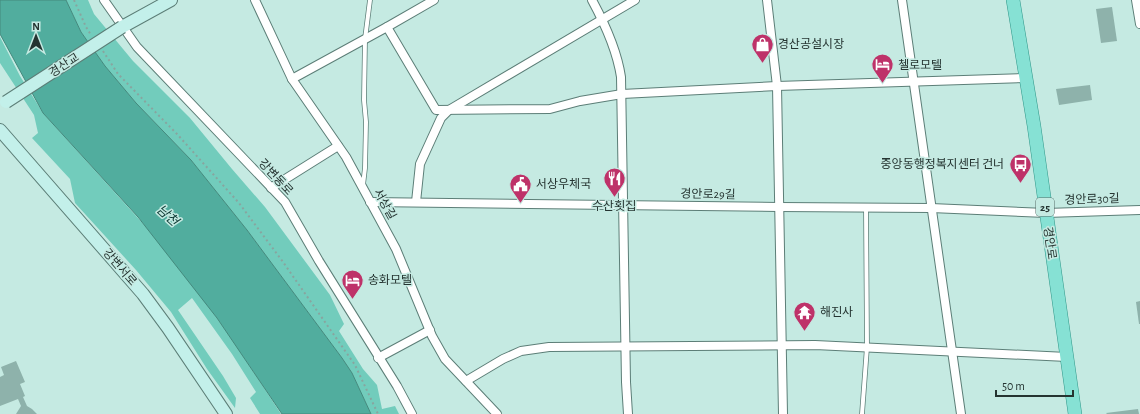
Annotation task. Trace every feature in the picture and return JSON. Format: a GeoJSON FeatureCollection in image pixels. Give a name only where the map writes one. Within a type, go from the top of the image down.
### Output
{"type":"FeatureCollection","features":[{"type":"Feature","properties":{"kind":"main road","name":"경안로"},"geometry":{"type":"LineString","coordinates":[[1013,0],[1026,78],[1075,414]]}},
{"type":"Feature","properties":{"kind":"street","name":"강변동로"},"geometry":{"type":"LineString","coordinates":[[104,0],[137,47],[285,202],[378,358],[397,386],[412,414]]}},
{"type":"Feature","properties":{"kind":"street","name":"경산교"},"geometry":{"type":"LineString","coordinates":[[3,104],[122,27],[171,0]]}},
{"type":"Feature","properties":{"kind":"street","name":"서상길"},"geometry":{"type":"LineString","coordinates":[[255,0],[292,79],[346,157],[396,249],[430,330],[445,359],[497,414]]}},
{"type":"Feature","properties":{"kind":"street"},"geometry":{"type":"LineString","coordinates":[[292,79],[434,0]]}},
{"type":"Feature","properties":{"kind":"street"},"geometry":{"type":"LineString","coordinates":[[592,0],[602,20],[618,62],[622,94],[622,204],[628,414]]}},
{"type":"Feature","properties":{"kind":"street"},"geometry":{"type":"LineString","coordinates":[[416,202],[420,164],[441,118],[450,110],[635,0]]}},
{"type":"Feature","properties":{"kind":"street"},"geometry":{"type":"LineString","coordinates":[[767,0],[777,86],[783,414]]}},
{"type":"Feature","properties":{"kind":"street"},"geometry":{"type":"LineString","coordinates":[[902,0],[961,414]]}},
{"type":"Feature","properties":{"kind":"street"},"geometry":{"type":"LineString","coordinates":[[1136,0],[1140,24]]}},
{"type":"Feature","properties":{"kind":"street"},"geometry":{"type":"LineString","coordinates":[[387,27],[436,110],[550,109],[580,101],[622,94],[777,86],[1026,78]]}},
{"type":"Feature","properties":{"kind":"street","name":"강변서로"},"geometry":{"type":"LineString","coordinates":[[0,130],[142,294],[168,328],[226,414]]}},
{"type":"Feature","properties":{"kind":"street"},"geometry":{"type":"LineString","coordinates":[[271,188],[338,146]]}},
{"type":"Feature","properties":{"kind":"street","name":"경안로29길"},"geometry":{"type":"LineString","coordinates":[[370,202],[932,208],[1046,213]]}},
{"type":"Feature","properties":{"kind":"street","name":"경안로30길"},"geometry":{"type":"LineString","coordinates":[[1046,213],[1140,210]]}},
{"type":"Feature","properties":{"kind":"street"},"geometry":{"type":"LineString","coordinates":[[378,358],[430,330]]}},
{"type":"Feature","properties":{"kind":"street"},"geometry":{"type":"LineString","coordinates":[[466,381],[496,363],[521,351],[548,347],[815,345],[1067,357]]}},
{"type":"Feature","properties":{"kind":"lane"},"geometry":{"type":"LineString","coordinates":[[362,187],[365,168],[366,122],[364,100],[366,39],[370,0]]}},
{"type":"Feature","properties":{"kind":"lane"},"geometry":{"type":"LineString","coordinates":[[862,414],[868,347],[866,208]]}},
{"type":"Feature","properties":{"kind":"path"},"geometry":{"type":"LineString","coordinates":[[74,0],[86,27],[93,37]]}},
{"type":"Feature","properties":{"kind":"path"},"geometry":{"type":"LineString","coordinates":[[100,48],[118,74],[177,134],[239,204],[283,262],[355,365],[378,414]]}},
{"type":"Feature","properties":{"kind":"shaded area"},"geometry":{"type":"Polygon","coordinates":[[[66,0],[88,0],[94,14],[133,61],[190,118],[265,207],[330,295],[344,324],[339,331],[363,369],[377,385],[382,409],[395,406],[399,414],[371,414],[352,373],[342,358],[247,230],[191,160],[136,103],[105,66],[81,32],[66,0]]]}},
{"type":"Feature","properties":{"kind":"shaded area"},"geometry":{"type":"Polygon","coordinates":[[[0,37],[20,76],[43,113],[147,228],[193,284],[236,345],[281,414],[260,414],[250,398],[256,392],[232,354],[192,298],[178,310],[223,376],[236,398],[235,408],[207,369],[171,312],[136,270],[75,203],[70,179],[32,138],[38,133],[34,115],[0,63],[0,37]]]}},
{"type":"Feature","properties":{"kind":"water","name":"남천"},"geometry":{"type":"Polygon","coordinates":[[[0,0],[66,0],[81,32],[105,66],[136,103],[191,160],[247,230],[342,358],[352,373],[371,414],[282,414],[217,318],[138,217],[43,113],[0,34],[0,0]]]}},
{"type":"Feature","properties":{"kind":"building"},"geometry":{"type":"Polygon","coordinates":[[[1112,7],[1117,41],[1101,43],[1096,9],[1112,7]]]}},
{"type":"Feature","properties":{"kind":"building"},"geometry":{"type":"Polygon","coordinates":[[[1090,85],[1092,100],[1059,105],[1056,89],[1090,85]]]}},
{"type":"Feature","properties":{"kind":"building"},"geometry":{"type":"Polygon","coordinates":[[[1140,301],[1140,324],[1139,324],[1136,302],[1140,301]]]}},
{"type":"Feature","properties":{"kind":"building"},"geometry":{"type":"Polygon","coordinates":[[[16,361],[25,382],[20,384],[25,396],[23,397],[27,406],[37,414],[16,414],[21,406],[18,399],[0,406],[0,377],[4,375],[1,367],[16,361]]]}},
{"type":"Feature","properties":{"kind":"building"},"geometry":{"type":"Polygon","coordinates":[[[1138,409],[1139,414],[1106,413],[1138,409]]]}},
{"type":"Feature","properties":{"kind":"place","name":"경산공설시장"},"geometry":{"type":"Point","coordinates":[763,64]}},
{"type":"Feature","properties":{"kind":"place","name":"첼로모텔"},"geometry":{"type":"Point","coordinates":[883,84]}},
{"type":"Feature","properties":{"kind":"place","name":"중앙동행정복지센터 건너"},"geometry":{"type":"Point","coordinates":[1020,184]}},
{"type":"Feature","properties":{"kind":"place","name":"수산횟집"},"geometry":{"type":"Point","coordinates":[614,198]}},
{"type":"Feature","properties":{"kind":"place","name":"서상우체국"},"geometry":{"type":"Point","coordinates":[520,204]}},
{"type":"Feature","properties":{"kind":"place","name":"송화모텔"},"geometry":{"type":"Point","coordinates":[352,300]}},
{"type":"Feature","properties":{"kind":"place","name":"해진사"},"geometry":{"type":"Point","coordinates":[804,332]}}]}
